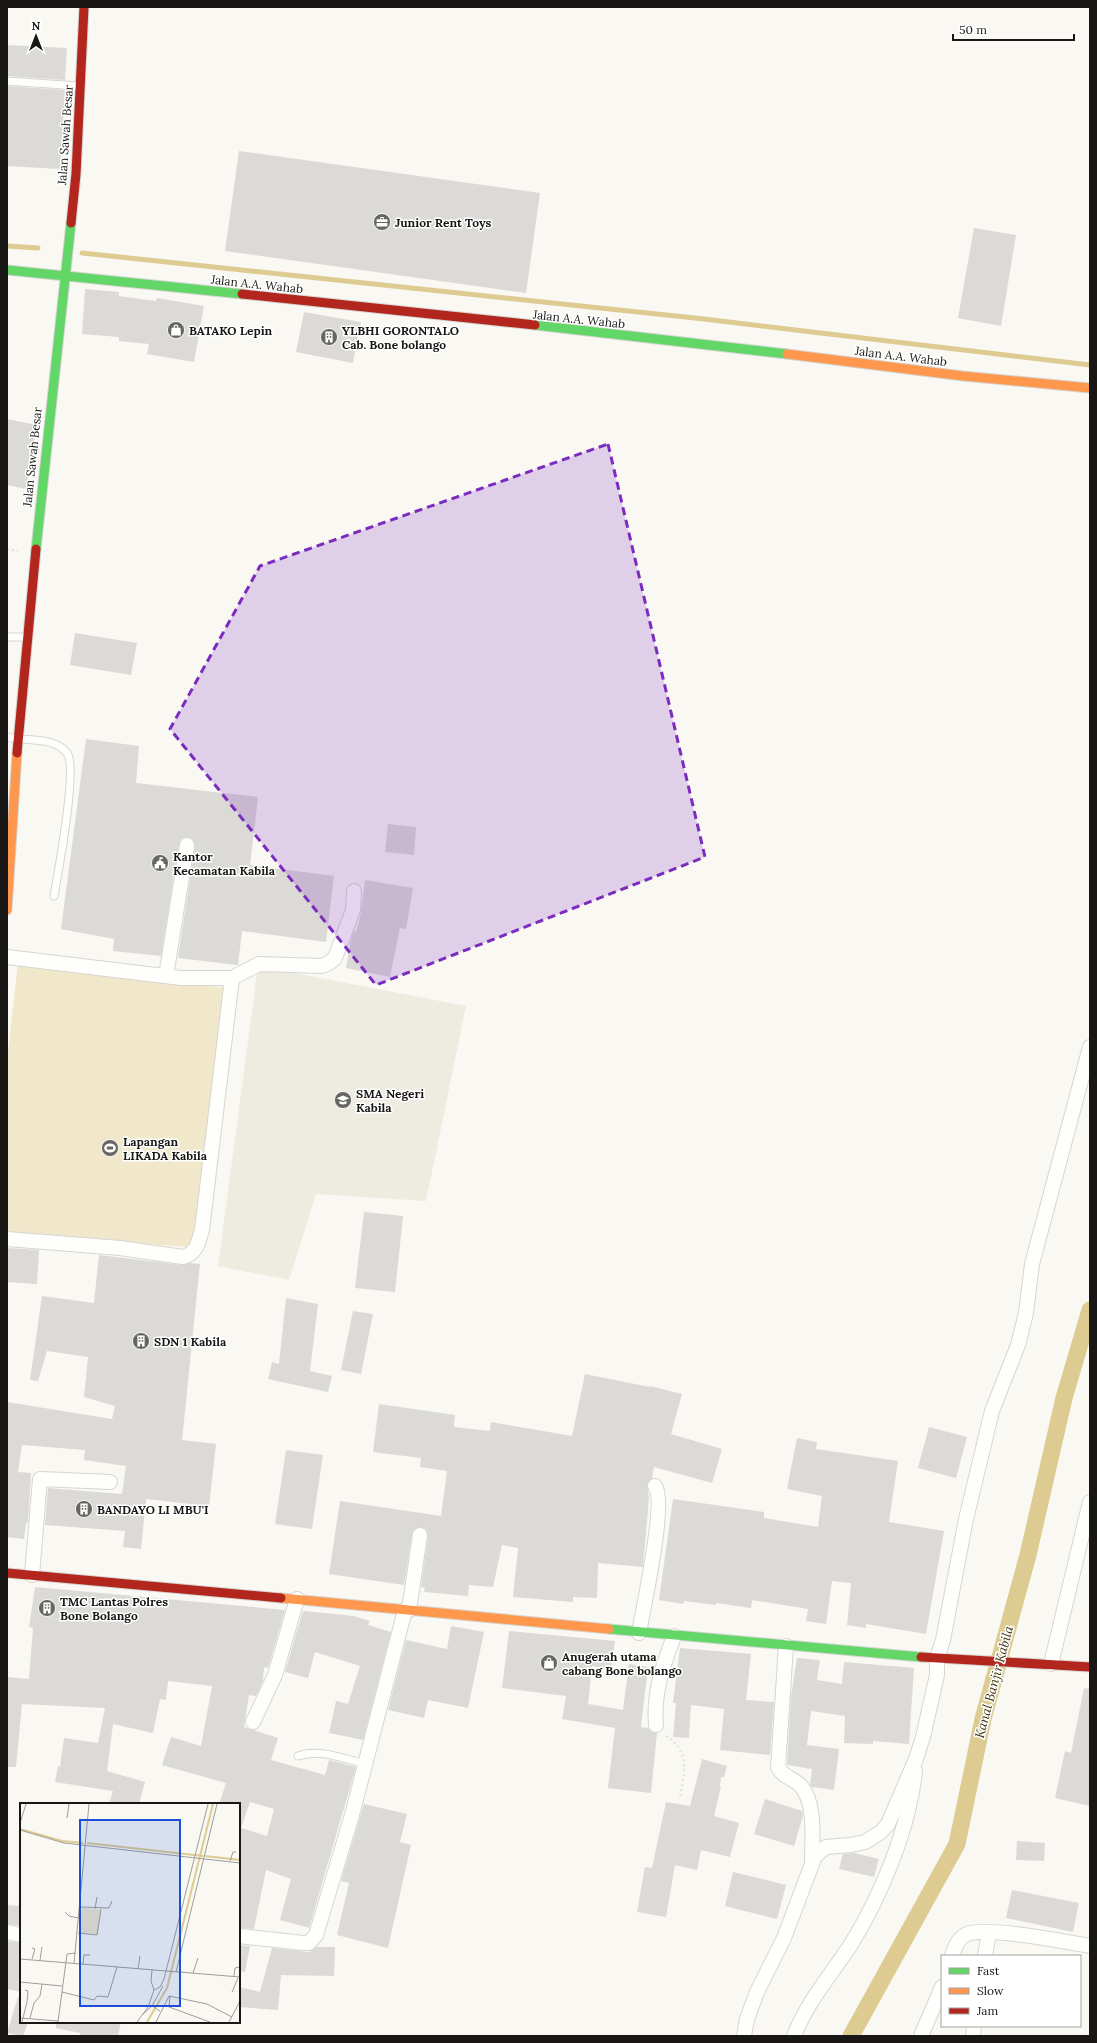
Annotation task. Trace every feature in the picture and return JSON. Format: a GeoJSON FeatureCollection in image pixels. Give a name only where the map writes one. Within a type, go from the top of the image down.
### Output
{"type":"FeatureCollection","features":[{"type":"Feature","properties":{"kind":"main road","name":"Jalan Sawah Besar"},"geometry":{"type":"LineString","coordinates":[[7,910],[18,740],[44,462],[76,174],[84,7]]}},
{"type":"Feature","properties":{"kind":"main road","name":"Jalan A.A. Wahab"},"geometry":{"type":"LineString","coordinates":[[7,270],[726,346],[963,376],[1090,388]]}},
{"type":"Feature","properties":{"kind":"main road"},"geometry":{"type":"LineString","coordinates":[[7,1573],[786,1646],[942,1658],[1090,1667]]}},
{"type":"Feature","properties":{"kind":"street"},"geometry":{"type":"LineString","coordinates":[[166,976],[188,845]]}},
{"type":"Feature","properties":{"kind":"street"},"geometry":{"type":"LineString","coordinates":[[7,957],[166,976],[232,978],[259,964],[322,966],[335,958],[346,933],[353,910],[354,891]]}},
{"type":"Feature","properties":{"kind":"street"},"geometry":{"type":"LineString","coordinates":[[7,1239],[120,1248],[183,1257],[192,1254],[196,1248],[212,1199],[232,978]]}},
{"type":"Feature","properties":{"kind":"street"},"geometry":{"type":"LineString","coordinates":[[744,2036],[747,2019],[757,1992],[784,1938],[812,1861],[818,1853],[826,1847],[860,1844],[882,1832],[888,1824],[916,1759],[923,1738],[942,1658],[943,1640],[966,1518],[992,1412],[1018,1345],[1026,1313],[1032,1264],[1090,1047]]}},
{"type":"Feature","properties":{"kind":"street"},"geometry":{"type":"LineString","coordinates":[[32,1575],[40,1479],[110,1482]]}},
{"type":"Feature","properties":{"kind":"street"},"geometry":{"type":"LineString","coordinates":[[639,1632],[658,1520],[659,1493],[655,1486]]}},
{"type":"Feature","properties":{"kind":"street"},"geometry":{"type":"LineString","coordinates":[[1047,1664],[1090,1502]]}},
{"type":"Feature","properties":{"kind":"street"},"geometry":{"type":"LineString","coordinates":[[240,1936],[303,1943],[313,1940],[320,1924],[407,1610],[420,1535]]}},
{"type":"Feature","properties":{"kind":"street"},"geometry":{"type":"LineString","coordinates":[[253,1722],[275,1675],[297,1599]]}},
{"type":"Feature","properties":{"kind":"street"},"geometry":{"type":"LineString","coordinates":[[656,1725],[655,1708],[659,1678],[674,1636]]}},
{"type":"Feature","properties":{"kind":"street"},"geometry":{"type":"LineString","coordinates":[[786,1646],[778,1767],[784,1776],[800,1785],[808,1798],[812,1828],[812,1861]]}},
{"type":"Feature","properties":{"kind":"street"},"geometry":{"type":"LineString","coordinates":[[794,2036],[801,2018],[850,1946],[879,1891],[902,1833],[913,1795],[916,1759]]}},
{"type":"Feature","properties":{"kind":"street"},"geometry":{"type":"LineString","coordinates":[[7,1932],[20,1935]]}},
{"type":"Feature","properties":{"kind":"street"},"geometry":{"type":"LineString","coordinates":[[952,1955],[959,1939],[969,1933],[1038,1937],[1090,1946]]}},
{"type":"Feature","properties":{"kind":"street"},"geometry":{"type":"LineString","coordinates":[[985,1955],[989,1933]]}},
{"type":"Feature","properties":{"kind":"street"},"geometry":{"type":"LineString","coordinates":[[921,2036],[941,1989]]}},
{"type":"Feature","properties":{"kind":"lane"},"geometry":{"type":"LineString","coordinates":[[7,82],[80,86]]}},
{"type":"Feature","properties":{"kind":"lane"},"geometry":{"type":"LineString","coordinates":[[7,637],[28,637]]}},
{"type":"Feature","properties":{"kind":"lane"},"geometry":{"type":"LineString","coordinates":[[7,737],[18,740],[49,742],[67,753],[71,762],[70,791],[54,896]]}},
{"type":"Feature","properties":{"kind":"lane"},"geometry":{"type":"LineString","coordinates":[[298,1756],[307,1753],[318,1753],[365,1764]]}},
{"type":"Feature","properties":{"kind":"path"},"geometry":{"type":"LineString","coordinates":[[656,1725],[665,1735],[675,1741],[684,1758],[680,1798]]}},
{"type":"Feature","properties":{"kind":"highlighted area"},"geometry":{"type":"Polygon","coordinates":[[[608,444],[705,857],[376,985],[170,729],[260,566],[608,444]]]}},
{"type":"Feature","properties":{"kind":"shaded area","name":"Lapangan LIKADA Kabila"},"geometry":{"type":"Polygon","coordinates":[[[18,963],[234,989],[201,1248],[7,1234],[7,1062],[18,963]]]}},
{"type":"Feature","properties":{"kind":"shaded area","name":"SMA Negeri Kabila"},"geometry":{"type":"Polygon","coordinates":[[[258,966],[466,1006],[426,1201],[316,1194],[289,1280],[218,1266],[258,966]]]}},
{"type":"Feature","properties":{"kind":"building"},"geometry":{"type":"Polygon","coordinates":[[[7,45],[67,48],[65,80],[7,76],[7,45]]]}},
{"type":"Feature","properties":{"kind":"building"},"geometry":{"type":"Polygon","coordinates":[[[7,86],[65,90],[60,169],[7,166],[7,86]]]}},
{"type":"Feature","properties":{"kind":"building","name":"Junior Rent Toys"},"geometry":{"type":"Polygon","coordinates":[[[239,151],[540,193],[526,293],[225,251],[239,151]]]}},
{"type":"Feature","properties":{"kind":"building"},"geometry":{"type":"Polygon","coordinates":[[[974,228],[1016,235],[1001,326],[958,318],[974,228]]]}},
{"type":"Feature","properties":{"kind":"building"},"geometry":{"type":"Polygon","coordinates":[[[85,289],[119,292],[119,296],[156,301],[157,298],[204,306],[194,362],[147,354],[149,344],[119,341],[119,337],[82,334],[85,289]]]}},
{"type":"Feature","properties":{"kind":"building","name":"YLBHI GORONTALO Cab. Bone bolango"},"geometry":{"type":"Polygon","coordinates":[[[304,312],[361,322],[353,363],[296,352],[304,312]]]}},
{"type":"Feature","properties":{"kind":"building"},"geometry":{"type":"Polygon","coordinates":[[[7,419],[37,425],[26,489],[7,485],[7,419]]]}},
{"type":"Feature","properties":{"kind":"building"},"geometry":{"type":"Polygon","coordinates":[[[75,633],[137,643],[131,675],[70,665],[75,633]]]}},
{"type":"Feature","properties":{"kind":"building","name":"Kantor Kecamatan Kabila"},"geometry":{"type":"Polygon","coordinates":[[[86,739],[139,746],[136,783],[258,797],[250,865],[334,876],[326,942],[242,931],[238,965],[178,958],[195,846],[193,839],[188,837],[181,839],[179,844],[161,956],[113,951],[114,939],[61,929],[86,739]]]}},
{"type":"Feature","properties":{"kind":"building"},"geometry":{"type":"Polygon","coordinates":[[[388,824],[416,827],[414,855],[385,852],[388,824]]]}},
{"type":"Feature","properties":{"kind":"building"},"geometry":{"type":"Polygon","coordinates":[[[365,880],[413,888],[406,929],[400,928],[390,977],[346,968],[351,939],[354,931],[356,932],[361,913],[365,880]]]}},
{"type":"Feature","properties":{"kind":"building"},"geometry":{"type":"Polygon","coordinates":[[[364,1212],[403,1216],[395,1292],[355,1288],[364,1212]]]}},
{"type":"Feature","properties":{"kind":"building"},"geometry":{"type":"Polygon","coordinates":[[[7,1248],[39,1250],[37,1284],[7,1282],[7,1248]]]}},
{"type":"Feature","properties":{"kind":"building"},"geometry":{"type":"Polygon","coordinates":[[[99,1255],[182,1265],[190,1263],[200,1264],[182,1440],[216,1444],[209,1506],[146,1499],[141,1549],[123,1547],[125,1531],[45,1525],[48,1488],[122,1494],[126,1466],[84,1460],[85,1450],[22,1445],[18,1472],[31,1473],[28,1523],[26,1523],[24,1539],[7,1537],[7,1402],[112,1419],[115,1406],[84,1397],[88,1357],[47,1351],[38,1381],[30,1380],[42,1296],[94,1303],[99,1255]]]}},
{"type":"Feature","properties":{"kind":"building"},"geometry":{"type":"Polygon","coordinates":[[[286,1298],[318,1304],[310,1371],[332,1376],[328,1392],[268,1379],[272,1362],[279,1364],[286,1298]]]}},
{"type":"Feature","properties":{"kind":"building"},"geometry":{"type":"Polygon","coordinates":[[[353,1311],[373,1314],[361,1374],[341,1370],[353,1311]]]}},
{"type":"Feature","properties":{"kind":"building"},"geometry":{"type":"Polygon","coordinates":[[[585,1374],[650,1386],[682,1394],[671,1434],[722,1449],[712,1483],[654,1467],[652,1478],[647,1484],[649,1498],[643,1567],[598,1563],[597,1598],[573,1597],[573,1602],[513,1597],[518,1548],[502,1545],[493,1587],[469,1585],[468,1596],[424,1592],[425,1588],[421,1587],[428,1536],[426,1529],[421,1527],[414,1529],[412,1534],[404,1585],[329,1574],[340,1501],[441,1516],[447,1471],[420,1467],[421,1458],[373,1452],[379,1404],[455,1415],[454,1427],[490,1431],[491,1422],[572,1436],[585,1374]]]}},
{"type":"Feature","properties":{"kind":"building"},"geometry":{"type":"Polygon","coordinates":[[[929,1427],[967,1437],[956,1478],[918,1468],[929,1427]]]}},
{"type":"Feature","properties":{"kind":"building"},"geometry":{"type":"Polygon","coordinates":[[[797,1438],[817,1442],[816,1449],[898,1461],[889,1522],[944,1531],[926,1634],[866,1624],[866,1628],[847,1625],[851,1583],[832,1581],[826,1624],[806,1621],[808,1609],[752,1600],[751,1608],[716,1603],[716,1605],[684,1601],[683,1604],[659,1600],[673,1499],[764,1512],[764,1518],[818,1527],[822,1496],[787,1489],[797,1438]]]}},
{"type":"Feature","properties":{"kind":"building"},"geometry":{"type":"Polygon","coordinates":[[[286,1450],[323,1455],[312,1529],[275,1524],[286,1450]]]}},
{"type":"Feature","properties":{"kind":"building"},"geometry":{"type":"Polygon","coordinates":[[[35,1587],[285,1610],[268,1668],[264,1667],[263,1681],[256,1696],[249,1695],[244,1727],[278,1738],[271,1760],[325,1775],[329,1760],[356,1767],[309,1928],[280,1920],[291,1879],[266,1870],[254,1929],[240,1928],[240,1803],[219,1803],[226,1783],[162,1765],[171,1737],[201,1746],[212,1686],[168,1681],[166,1700],[160,1699],[153,1733],[113,1724],[107,1771],[145,1782],[139,1803],[109,1803],[113,1791],[55,1782],[58,1766],[60,1767],[64,1738],[98,1743],[105,1708],[22,1704],[16,1767],[7,1767],[7,1677],[29,1679],[33,1628],[29,1627],[35,1587]],[[250,1802],[241,1828],[267,1836],[274,1809],[250,1802]]]}},
{"type":"Feature","properties":{"kind":"building"},"geometry":{"type":"Polygon","coordinates":[[[304,1611],[354,1616],[370,1621],[368,1625],[391,1632],[363,1740],[329,1733],[336,1701],[348,1704],[360,1666],[315,1652],[308,1678],[285,1672],[304,1611]]]}},
{"type":"Feature","properties":{"kind":"building"},"geometry":{"type":"Polygon","coordinates":[[[451,1626],[484,1632],[468,1708],[428,1700],[424,1718],[388,1710],[406,1640],[447,1649],[451,1626]]]}},
{"type":"Feature","properties":{"kind":"building"},"geometry":{"type":"Polygon","coordinates":[[[509,1631],[615,1641],[611,1669],[592,1666],[588,1704],[623,1710],[629,1664],[648,1667],[641,1727],[648,1728],[652,1732],[657,1733],[651,1793],[608,1788],[615,1728],[562,1719],[566,1696],[502,1688],[509,1631]]]}},
{"type":"Feature","properties":{"kind":"building"},"geometry":{"type":"Polygon","coordinates":[[[680,1648],[751,1654],[746,1700],[774,1702],[770,1755],[720,1750],[724,1709],[691,1705],[689,1738],[673,1737],[676,1703],[673,1703],[680,1648]]]}},
{"type":"Feature","properties":{"kind":"building"},"geometry":{"type":"Polygon","coordinates":[[[797,1658],[820,1660],[817,1680],[842,1684],[844,1662],[914,1668],[909,1744],[873,1741],[873,1744],[844,1743],[845,1716],[811,1711],[807,1745],[839,1749],[834,1790],[812,1787],[810,1785],[812,1769],[787,1765],[791,1696],[797,1658]]]}},
{"type":"Feature","properties":{"kind":"building"},"geometry":{"type":"Polygon","coordinates":[[[1084,1688],[1090,1689],[1090,1806],[1055,1798],[1065,1751],[1071,1753],[1084,1688]]]}},
{"type":"Feature","properties":{"kind":"building"},"geometry":{"type":"Polygon","coordinates":[[[702,1759],[727,1766],[724,1777],[721,1777],[721,1786],[714,1816],[739,1823],[730,1857],[701,1850],[697,1870],[675,1865],[666,1917],[637,1912],[645,1867],[652,1868],[666,1802],[690,1806],[702,1759]]]}},
{"type":"Feature","properties":{"kind":"building"},"geometry":{"type":"Polygon","coordinates":[[[765,1799],[802,1811],[803,1816],[794,1846],[754,1834],[765,1799]]]}},
{"type":"Feature","properties":{"kind":"building"},"geometry":{"type":"Polygon","coordinates":[[[364,1804],[407,1814],[400,1842],[411,1845],[388,1948],[337,1935],[349,1883],[341,1881],[364,1804]]]}},
{"type":"Feature","properties":{"kind":"building"},"geometry":{"type":"Polygon","coordinates":[[[1017,1841],[1045,1843],[1044,1861],[1016,1860],[1017,1841]]]}},
{"type":"Feature","properties":{"kind":"building"},"geometry":{"type":"Polygon","coordinates":[[[854,1853],[879,1859],[874,1877],[839,1869],[843,1854],[854,1853]]]}},
{"type":"Feature","properties":{"kind":"building"},"geometry":{"type":"Polygon","coordinates":[[[733,1872],[786,1885],[777,1919],[725,1906],[733,1872]]]}},
{"type":"Feature","properties":{"kind":"building"},"geometry":{"type":"Polygon","coordinates":[[[1012,1890],[1079,1903],[1073,1932],[1006,1918],[1012,1890]]]}},
{"type":"Feature","properties":{"kind":"building"},"geometry":{"type":"Polygon","coordinates":[[[7,1905],[20,1906],[20,1926],[7,1924],[7,1905]]]}},
{"type":"Feature","properties":{"kind":"building"},"geometry":{"type":"Polygon","coordinates":[[[7,1941],[20,1943],[20,1992],[7,1989],[7,1941]]]}},
{"type":"Feature","properties":{"kind":"building"},"geometry":{"type":"Polygon","coordinates":[[[240,1945],[250,1946],[245,1972],[240,1971],[240,1945]]]}},
{"type":"Feature","properties":{"kind":"building"},"geometry":{"type":"Polygon","coordinates":[[[317,1947],[335,1947],[334,1976],[281,1975],[278,2010],[240,2007],[240,1987],[260,1992],[272,1948],[309,1952],[317,1947]]]}},
{"type":"Feature","properties":{"kind":"building"},"geometry":{"type":"Polygon","coordinates":[[[18,1997],[20,1997],[20,2023],[28,2023],[23,2036],[7,2033],[18,1997]]]}},
{"type":"Feature","properties":{"kind":"building"},"geometry":{"type":"Polygon","coordinates":[[[56,2023],[121,2023],[118,2036],[80,2036],[80,2033],[56,2028],[56,2023]]]}},
{"type":"Feature","properties":{"kind":"waterway"},"geometry":{"type":"LineString","coordinates":[[7,246],[38,248]]}},
{"type":"Feature","properties":{"kind":"waterway"},"geometry":{"type":"LineString","coordinates":[[82,253],[704,319],[1090,365]]}},
{"type":"Feature","properties":{"kind":"waterway","name":"Kanal Banjir Kabila"},"geometry":{"type":"LineString","coordinates":[[851,2036],[957,1844],[983,1719],[1028,1555],[1064,1398],[1090,1310]]}},
{"type":"Feature","properties":{"kind":"traffic: fast"},"geometry":{"type":"LineString","coordinates":[[36,549],[71,223]]}},
{"type":"Feature","properties":{"kind":"traffic: fast"},"geometry":{"type":"LineString","coordinates":[[7,270],[242,294]]}},
{"type":"Feature","properties":{"kind":"traffic: fast"},"geometry":{"type":"LineString","coordinates":[[535,325],[787,354]]}},
{"type":"Feature","properties":{"kind":"traffic: fast"},"geometry":{"type":"LineString","coordinates":[[609,1629],[921,1657]]}},
{"type":"Feature","properties":{"kind":"traffic: slow"},"geometry":{"type":"LineString","coordinates":[[787,354],[963,376],[1090,388]]}},
{"type":"Feature","properties":{"kind":"traffic: slow"},"geometry":{"type":"LineString","coordinates":[[7,910],[17,753]]}},
{"type":"Feature","properties":{"kind":"traffic: slow"},"geometry":{"type":"LineString","coordinates":[[281,1598],[609,1629]]}},
{"type":"Feature","properties":{"kind":"traffic: jam"},"geometry":{"type":"LineString","coordinates":[[71,223],[76,174],[84,7]]}},
{"type":"Feature","properties":{"kind":"traffic: jam"},"geometry":{"type":"LineString","coordinates":[[242,294],[535,325]]}},
{"type":"Feature","properties":{"kind":"traffic: jam"},"geometry":{"type":"LineString","coordinates":[[17,753],[36,549]]}},
{"type":"Feature","properties":{"kind":"traffic: jam"},"geometry":{"type":"LineString","coordinates":[[7,1573],[281,1598]]}},
{"type":"Feature","properties":{"kind":"traffic: jam"},"geometry":{"type":"LineString","coordinates":[[921,1657],[1090,1667]]}},
{"type":"Feature","properties":{"kind":"place","name":"Junior Rent Toys"},"geometry":{"type":"Point","coordinates":[382,222]}},
{"type":"Feature","properties":{"kind":"place","name":"BATAKO Lepin"},"geometry":{"type":"Point","coordinates":[176,330]}},
{"type":"Feature","properties":{"kind":"place","name":"YLBHI GORONTALO Cab. Bone bolango"},"geometry":{"type":"Point","coordinates":[329,337]}},
{"type":"Feature","properties":{"kind":"place","name":"Kantor Kecamatan Kabila"},"geometry":{"type":"Point","coordinates":[160,863]}},
{"type":"Feature","properties":{"kind":"place","name":"SMA Negeri Kabila"},"geometry":{"type":"Point","coordinates":[343,1100]}},
{"type":"Feature","properties":{"kind":"place","name":"Lapangan LIKADA Kabila"},"geometry":{"type":"Point","coordinates":[110,1148]}},
{"type":"Feature","properties":{"kind":"place","name":"SDN 1 Kabila"},"geometry":{"type":"Point","coordinates":[141,1341]}},
{"type":"Feature","properties":{"kind":"place","name":"BANDAYO LI MBU'I"},"geometry":{"type":"Point","coordinates":[84,1509]}},
{"type":"Feature","properties":{"kind":"place","name":"TMC Lantas Polres Bone Bolango"},"geometry":{"type":"Point","coordinates":[47,1608]}},
{"type":"Feature","properties":{"kind":"place","name":"Anugerah utama cabang Bone bolango"},"geometry":{"type":"Point","coordinates":[549,1663]}}]}
